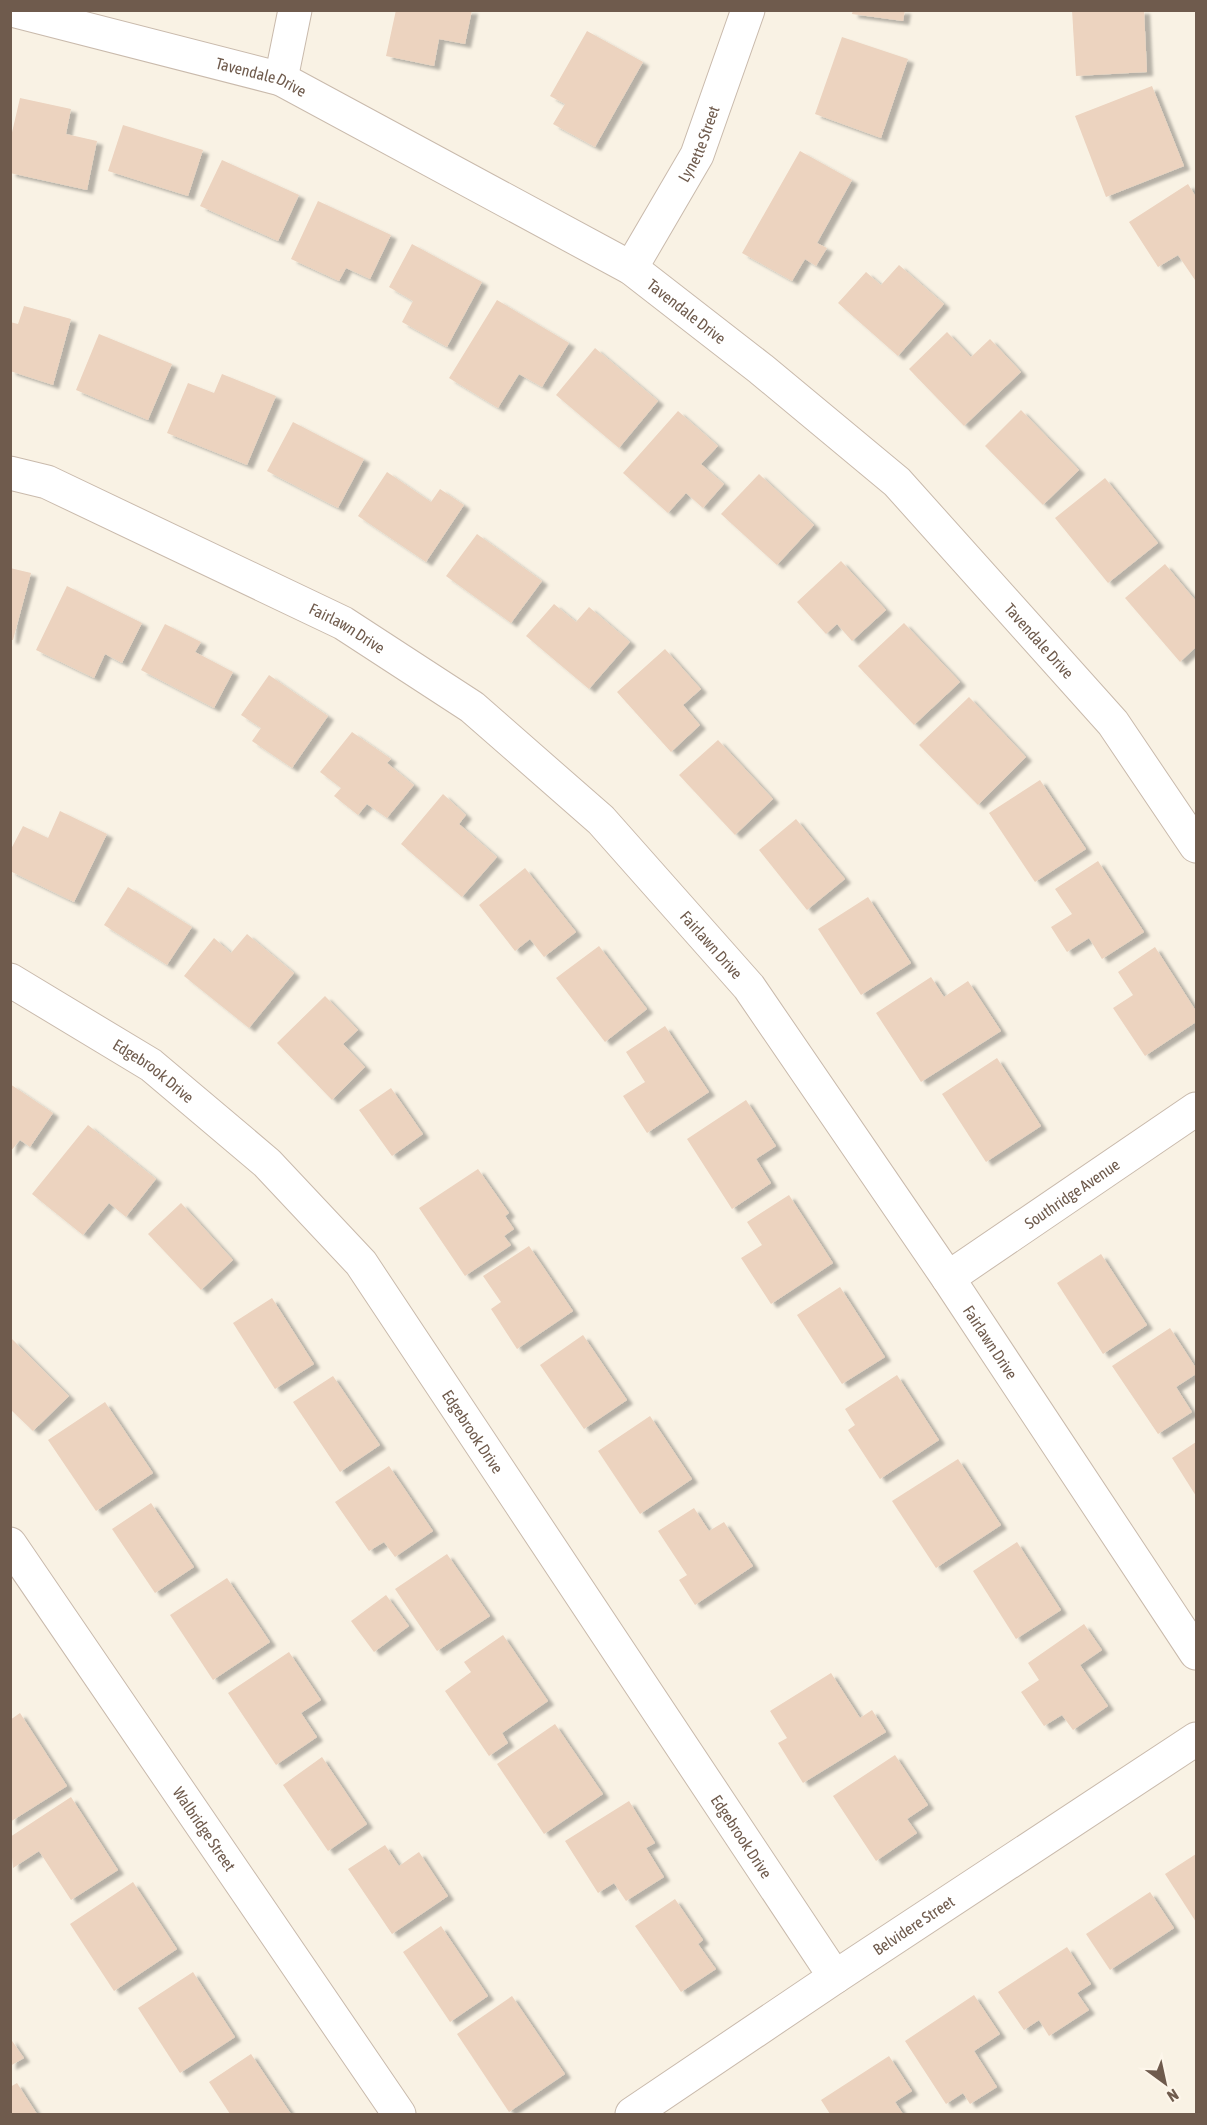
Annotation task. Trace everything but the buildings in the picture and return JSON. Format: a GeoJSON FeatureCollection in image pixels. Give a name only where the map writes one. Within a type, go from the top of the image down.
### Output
{"type":"FeatureCollection","features":[{"type":"Feature","properties":{"kind":"street","name":"Tavendale Drive"},"geometry":{"type":"LineString","coordinates":[[12,10],[281,79],[631,268],[761,369],[897,482],[1113,723],[1197,846]]}},
{"type":"Feature","properties":{"kind":"street"},"geometry":{"type":"LineString","coordinates":[[281,79],[295,10]]}},
{"type":"Feature","properties":{"kind":"street","name":"Lynette Street"},"geometry":{"type":"LineString","coordinates":[[631,268],[697,155],[748,10]]}},
{"type":"Feature","properties":{"kind":"street","name":"Fairlawn Drive"},"geometry":{"type":"LineString","coordinates":[[10,472],[47,482],[343,623],[472,707],[601,820],[749,987],[948,1278],[1197,1653]]}},
{"type":"Feature","properties":{"kind":"street","name":"Edgebrook Drive"},"geometry":{"type":"LineString","coordinates":[[10,980],[151,1065],[267,1162],[361,1263],[835,1977]]}},
{"type":"Feature","properties":{"kind":"street","name":"Southridge Avenue"},"geometry":{"type":"LineString","coordinates":[[948,1278],[1197,1109]]}},
{"type":"Feature","properties":{"kind":"street","name":"Walbridge Street"},"geometry":{"type":"LineString","coordinates":[[10,1544],[399,2115]]}},
{"type":"Feature","properties":{"kind":"street","name":"Belvidere Street"},"geometry":{"type":"LineString","coordinates":[[632,2115],[835,1977],[1197,1739]]}}]}
